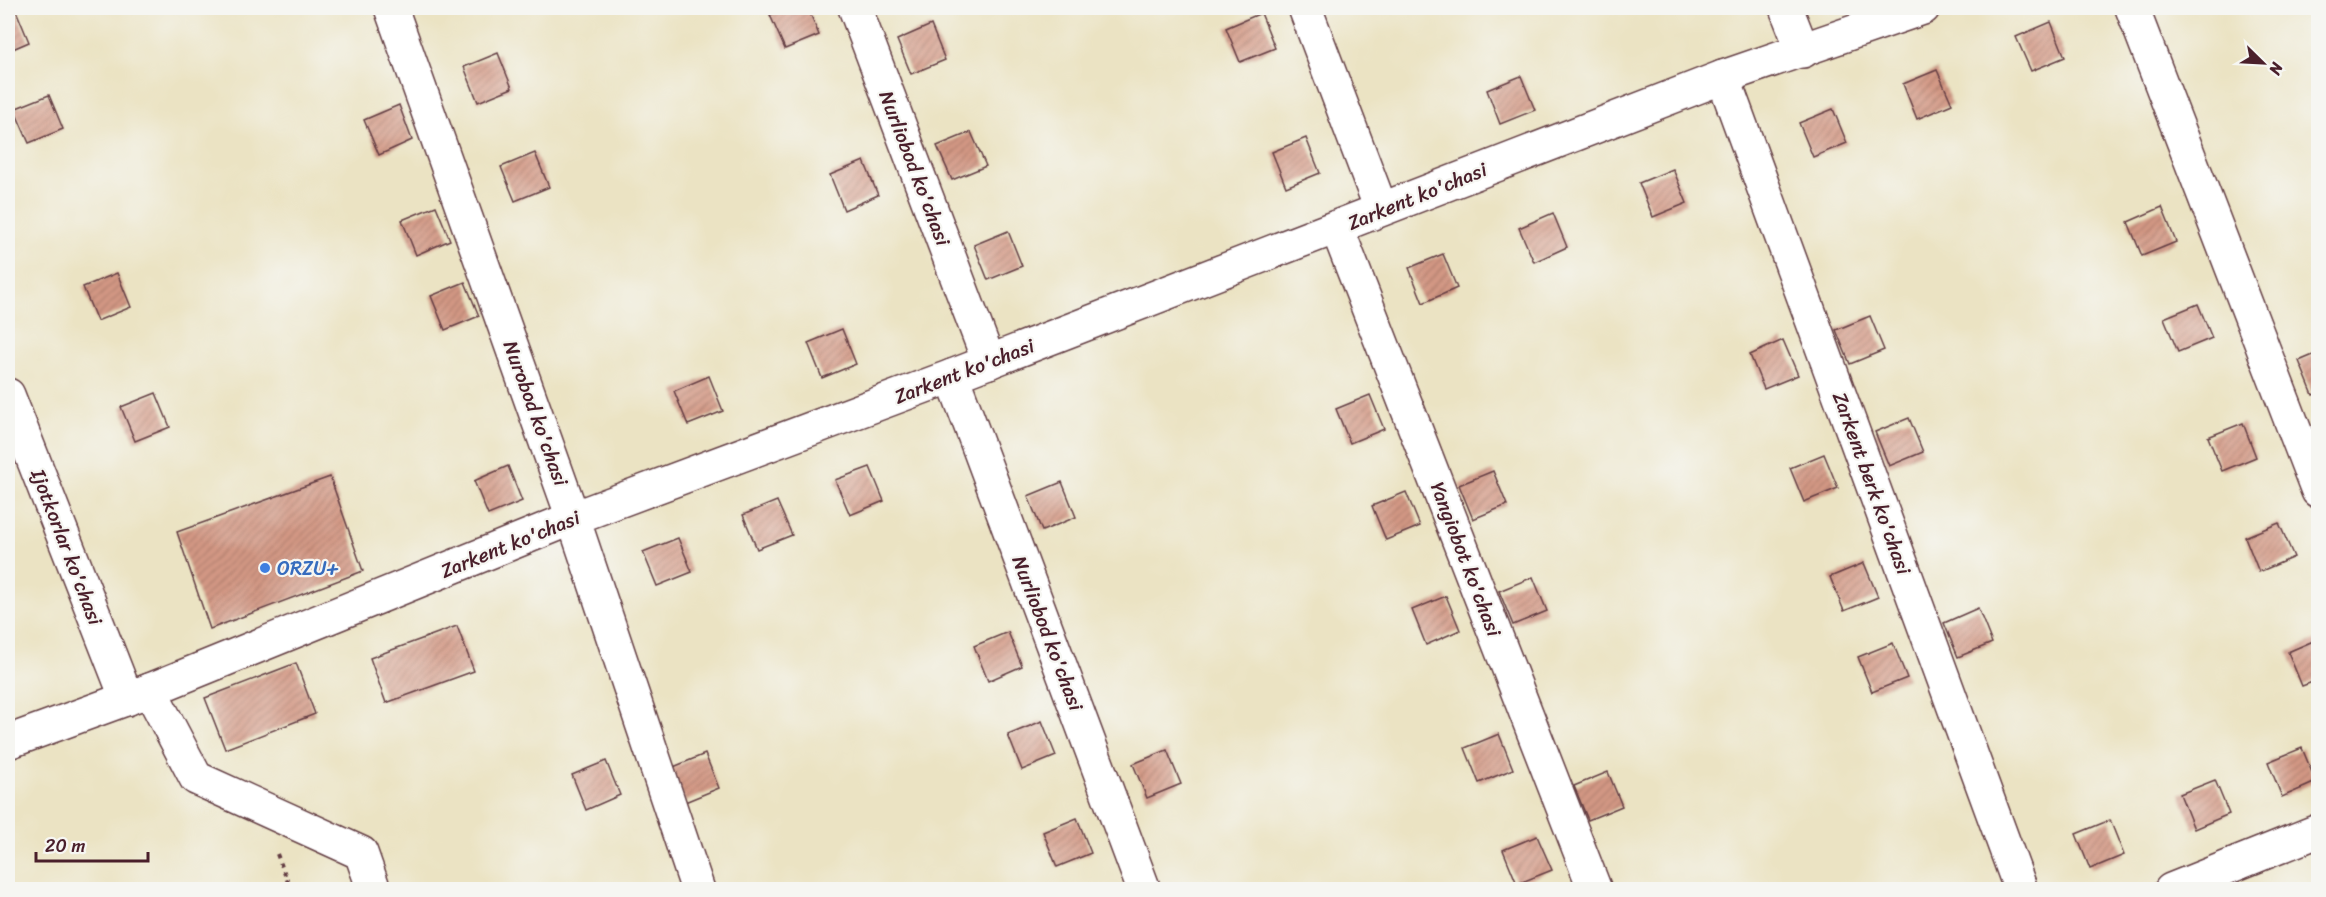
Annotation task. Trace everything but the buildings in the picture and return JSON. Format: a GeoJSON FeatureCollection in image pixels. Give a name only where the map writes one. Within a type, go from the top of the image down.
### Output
{"type":"FeatureCollection","features":[{"type":"Feature","properties":{"kind":"street","name":"Nurobod ko'chasi"},"geometry":{"type":"LineString","coordinates":[[391,8],[573,518],[698,890]]}},
{"type":"Feature","properties":{"kind":"street","name":"Nurliobod ko'chasi"},"geometry":{"type":"LineString","coordinates":[[855,8],[988,362]]}},
{"type":"Feature","properties":{"kind":"street"},"geometry":{"type":"LineString","coordinates":[[1305,8],[1381,209]]}},
{"type":"Feature","properties":{"kind":"street"},"geometry":{"type":"LineString","coordinates":[[1786,8],[1803,51]]}},
{"type":"Feature","properties":{"kind":"street","name":"Zarkent ko'chasi"},"geometry":{"type":"LineString","coordinates":[[8,742],[138,695],[573,518],[952,376],[1723,77],[1923,8]]}},
{"type":"Feature","properties":{"kind":"street"},"geometry":{"type":"LineString","coordinates":[[2132,8],[2319,491]]}},
{"type":"Feature","properties":{"kind":"street","name":"Zarkent berk ko'chasi"},"geometry":{"type":"LineString","coordinates":[[1723,77],[2021,890]]}},
{"type":"Feature","properties":{"kind":"street","name":"Yangiobot ko'chasi"},"geometry":{"type":"LineString","coordinates":[[1337,228],[1595,890]]}},
{"type":"Feature","properties":{"kind":"street","name":"Nurliobod ko'chasi"},"geometry":{"type":"LineString","coordinates":[[952,376],[1144,890]]}},
{"type":"Feature","properties":{"kind":"street","name":"Ijotkorlar ko'chasi"},"geometry":{"type":"LineString","coordinates":[[8,395],[138,695],[196,778],[361,853],[374,890]]}},
{"type":"Feature","properties":{"kind":"street"},"geometry":{"type":"LineString","coordinates":[[2171,890],[2319,831]]}},
{"type":"Feature","properties":{"kind":"place","name":"ORZU+"},"geometry":{"type":"Point","coordinates":[265,568]}}]}
